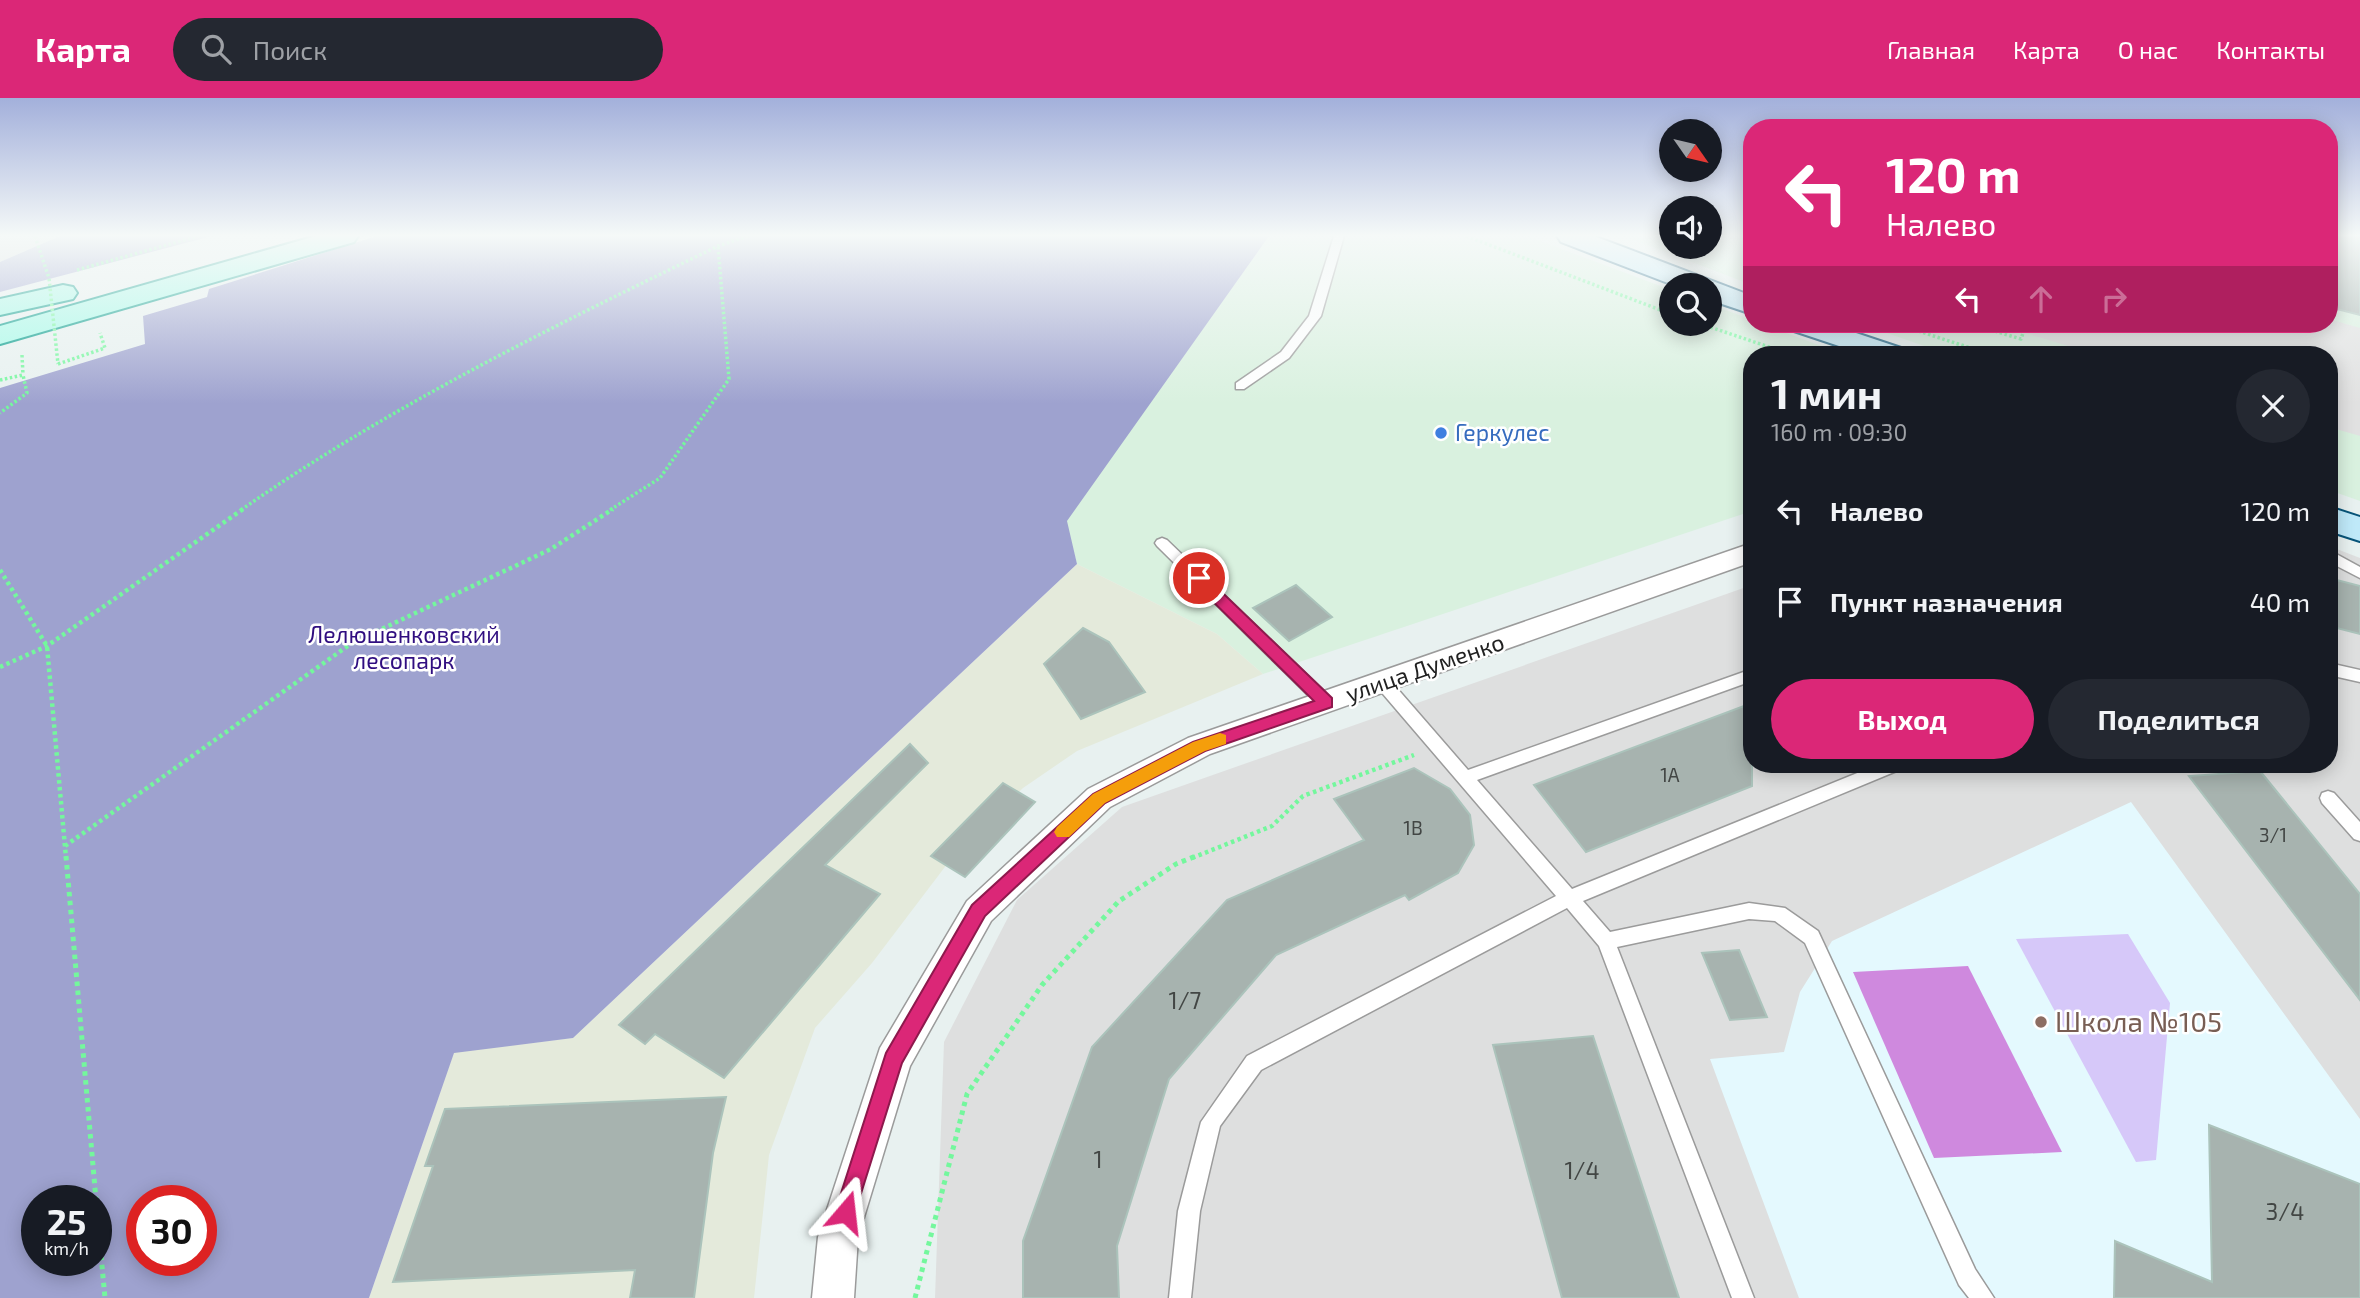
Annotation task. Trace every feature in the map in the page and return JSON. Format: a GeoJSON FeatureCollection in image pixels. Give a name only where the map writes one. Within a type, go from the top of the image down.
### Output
{"type":"FeatureCollection","features":[{"type":"Feature","properties":{"kind":"main road"},"geometry":{"type":"LineString","coordinates":[[0,307],[58,292]]}},
{"type":"Feature","properties":{"kind":"main road"},"geometry":{"type":"LineString","coordinates":[[0,335],[150,292]]}},
{"type":"Feature","properties":{"kind":"street"},"geometry":{"type":"LineString","coordinates":[[1722,295],[1743,303]]}},
{"type":"Feature","properties":{"kind":"street"},"geometry":{"type":"LineString","coordinates":[[1828,333],[1867,346]]}},
{"type":"Feature","properties":{"kind":"street"},"geometry":{"type":"LineString","coordinates":[[2338,521],[2360,530]]}},
{"type":"Feature","properties":{"kind":"street","name":"улица Думенко"},"geometry":{"type":"LineString","coordinates":[[832,1298],[838,1237],[893,1060],[979,911],[1099,798],[1199,746],[1743,555]]}},
{"type":"Feature","properties":{"kind":"lane"},"geometry":{"type":"LineString","coordinates":[[1240,386],[1284,355],[1315,316],[1322,292]]}},
{"type":"Feature","properties":{"kind":"lane"},"geometry":{"type":"LineString","coordinates":[[1162,543],[1326,703]]}},
{"type":"Feature","properties":{"kind":"lane"},"geometry":{"type":"LineString","coordinates":[[2338,560],[2360,573]]}},
{"type":"Feature","properties":{"kind":"lane"},"geometry":{"type":"LineString","coordinates":[[2338,671],[2360,676]]}},
{"type":"Feature","properties":{"kind":"lane"},"geometry":{"type":"LineString","coordinates":[[1464,778],[1743,678]]}},
{"type":"Feature","properties":{"kind":"lane"},"geometry":{"type":"LineString","coordinates":[[1383,683],[1606,941],[1743,1298]]}},
{"type":"Feature","properties":{"kind":"lane"},"geometry":{"type":"LineString","coordinates":[[1180,1298],[1189,1211],[1211,1122],[1254,1063],[1568,899],[1874,773]]}},
{"type":"Feature","properties":{"kind":"lane"},"geometry":{"type":"LineString","coordinates":[[2328,798],[2360,834]]}},
{"type":"Feature","properties":{"kind":"lane"},"geometry":{"type":"LineString","coordinates":[[1606,941],[1749,911],[1779,914],[1812,937],[1967,1277],[1983,1298]]}},
{"type":"Feature","properties":{"kind":"path"},"geometry":{"type":"LineString","coordinates":[[50,292],[58,364],[105,348]]}},
{"type":"Feature","properties":{"kind":"path"},"geometry":{"type":"LineString","coordinates":[[0,667],[47,646],[304,466],[508,348],[623,292]]}},
{"type":"Feature","properties":{"kind":"path"},"geometry":{"type":"LineString","coordinates":[[65,846],[352,643],[551,549],[660,478],[729,379],[722,292]]}},
{"type":"Feature","properties":{"kind":"path"},"geometry":{"type":"LineString","coordinates":[[1613,292],[1659,309]]}},
{"type":"Feature","properties":{"kind":"path"},"geometry":{"type":"LineString","coordinates":[[1722,331],[1766,346]]}},
{"type":"Feature","properties":{"kind":"path"},"geometry":{"type":"LineString","coordinates":[[1924,333],[1964,346]]}},
{"type":"Feature","properties":{"kind":"path"},"geometry":{"type":"LineString","coordinates":[[2003,333],[2021,338],[2023,333]]}},
{"type":"Feature","properties":{"kind":"path"},"geometry":{"type":"LineString","coordinates":[[0,380],[23,375],[27,393],[0,413]]}},
{"type":"Feature","properties":{"kind":"path"},"geometry":{"type":"LineString","coordinates":[[0,570],[47,646],[95,1185]]}},
{"type":"Feature","properties":{"kind":"path"},"geometry":{"type":"LineString","coordinates":[[915,1298],[967,1094],[1042,985],[1119,901],[1176,864],[1272,826],[1303,796],[1437,746]]}},
{"type":"Feature","properties":{"kind":"path"},"geometry":{"type":"LineString","coordinates":[[103,1276],[105,1298]]}},
{"type":"Feature","properties":{"kind":"shaded area","name":"Геркулес"},"geometry":{"type":"Polygon","coordinates":[[[1229,292],[1659,292],[1659,336],[1722,336],[1722,309],[1743,317],[1743,333],[1786,333],[1822,346],[1743,346],[1743,514],[1263,674],[1217,634],[1077,564],[1066,521],[1229,292]]]}},
{"type":"Feature","properties":{"kind":"shaded area"},"geometry":{"type":"Polygon","coordinates":[[[2338,292],[2360,292],[2360,501],[2338,493],[2338,346],[1924,346],[1887,333],[2338,333],[2338,292]]]}},
{"type":"Feature","properties":{"kind":"shaded area"},"geometry":{"type":"Polygon","coordinates":[[[2338,322],[2360,328],[2360,436],[2338,430],[2338,346],[2068,346],[2026,333],[2338,333],[2338,322]]]}},
{"type":"Feature","properties":{"kind":"shaded area"},"geometry":{"type":"Polygon","coordinates":[[[2338,549],[2360,558],[2360,1298],[935,1298],[944,1042],[1017,900],[1122,807],[1743,588],[1743,773],[2338,773],[2338,549]]]}},
{"type":"Feature","properties":{"kind":"shaded area"},"geometry":{"type":"Polygon","coordinates":[[[1077,564],[1217,634],[1263,674],[1077,751],[1023,788],[954,855],[872,963],[815,1028],[769,1155],[754,1298],[369,1298],[454,1052],[573,1038],[1077,564]]]}},
{"type":"Feature","properties":{"kind":"shaded area","name":"Школа №105"},"geometry":{"type":"Polygon","coordinates":[[[2131,802],[2360,1119],[2360,1298],[1799,1298],[1710,1059],[1784,1052],[1800,992],[1832,941],[2131,802]]]}},
{"type":"Feature","properties":{"kind":"shaded area"},"geometry":{"type":"Polygon","coordinates":[[[2128,934],[2170,1003],[2156,1160],[2136,1162],[2016,939],[2128,934]]]}},
{"type":"Feature","properties":{"kind":"shaded area"},"geometry":{"type":"Polygon","coordinates":[[[1968,966],[2062,1152],[1934,1158],[1853,972],[1968,966]]]}},
{"type":"Feature","properties":{"kind":"green space","name":"Лелюшенковский лесопарк"},"geometry":{"type":"Polygon","coordinates":[[[208,292],[1229,292],[1067,521],[1077,564],[573,1038],[454,1053],[369,1298],[0,1298],[0,388],[145,344],[143,316],[207,297],[208,292]]]}},
{"type":"Feature","properties":{"kind":"building"},"geometry":{"type":"Polygon","coordinates":[[[2338,292],[2360,292],[2360,315],[2338,309],[2338,292]]]}},
{"type":"Feature","properties":{"kind":"building"},"geometry":{"type":"Polygon","coordinates":[[[2338,580],[2360,586],[2360,634],[2338,628],[2338,580]]]}},
{"type":"Feature","properties":{"kind":"building"},"geometry":{"type":"Polygon","coordinates":[[[1296,585],[1332,617],[1289,641],[1253,608],[1296,585]]]}},
{"type":"Feature","properties":{"kind":"building"},"geometry":{"type":"Polygon","coordinates":[[[1083,628],[1109,642],[1145,692],[1081,719],[1044,664],[1083,628]]]}},
{"type":"Feature","properties":{"kind":"building"},"geometry":{"type":"Polygon","coordinates":[[[1743,706],[1743,773],[1752,773],[1752,786],[1586,852],[1534,785],[1743,706]]]}},
{"type":"Feature","properties":{"kind":"building"},"geometry":{"type":"Polygon","coordinates":[[[910,744],[928,763],[825,865],[880,894],[724,1078],[655,1034],[645,1044],[619,1025],[910,744]]]}},
{"type":"Feature","properties":{"kind":"building"},"geometry":{"type":"Polygon","coordinates":[[[1414,768],[1450,789],[1470,815],[1474,845],[1458,873],[1409,900],[1405,895],[1276,955],[1169,1079],[1117,1246],[1119,1298],[1023,1298],[1023,1241],[1092,1047],[1227,900],[1364,840],[1334,799],[1414,768]]]}},
{"type":"Feature","properties":{"kind":"building"},"geometry":{"type":"Polygon","coordinates":[[[2262,773],[2360,894],[2360,1000],[2189,776],[2262,773]]]}},
{"type":"Feature","properties":{"kind":"building"},"geometry":{"type":"Polygon","coordinates":[[[1003,783],[1035,802],[965,877],[931,856],[1003,783]]]}},
{"type":"Feature","properties":{"kind":"building"},"geometry":{"type":"Polygon","coordinates":[[[1739,950],[1767,1017],[1730,1020],[1702,953],[1739,950]]]}},
{"type":"Feature","properties":{"kind":"building"},"geometry":{"type":"Polygon","coordinates":[[[1593,1036],[1679,1298],[1562,1298],[1493,1045],[1593,1036]]]}},
{"type":"Feature","properties":{"kind":"building"},"geometry":{"type":"Polygon","coordinates":[[[726,1097],[713,1153],[694,1298],[630,1298],[635,1270],[393,1282],[433,1166],[425,1166],[445,1109],[726,1097]]]}},
{"type":"Feature","properties":{"kind":"building"},"geometry":{"type":"Polygon","coordinates":[[[2209,1125],[2360,1184],[2360,1298],[2114,1298],[2115,1241],[2212,1282],[2209,1125]]]}},
{"type":"Feature","properties":{"kind":"slow traffic"},"geometry":{"type":"LineString","coordinates":[[1063,832],[1099,798],[1199,746],[1220,739]]}},
{"type":"Feature","properties":{"kind":"place","name":"Геркулес"},"geometry":{"type":"Point","coordinates":[1441,433]}},
{"type":"Feature","properties":{"kind":"place","name":"Школа №105"},"geometry":{"type":"Point","coordinates":[2041,1022]}},
{"type":"Feature","properties":{"kind":"route"},"geometry":{"type":"LineString","coordinates":[[846,1212],[893,1060],[979,911],[1099,798],[1199,746],[1326,703],[1199,578]]}}]}
